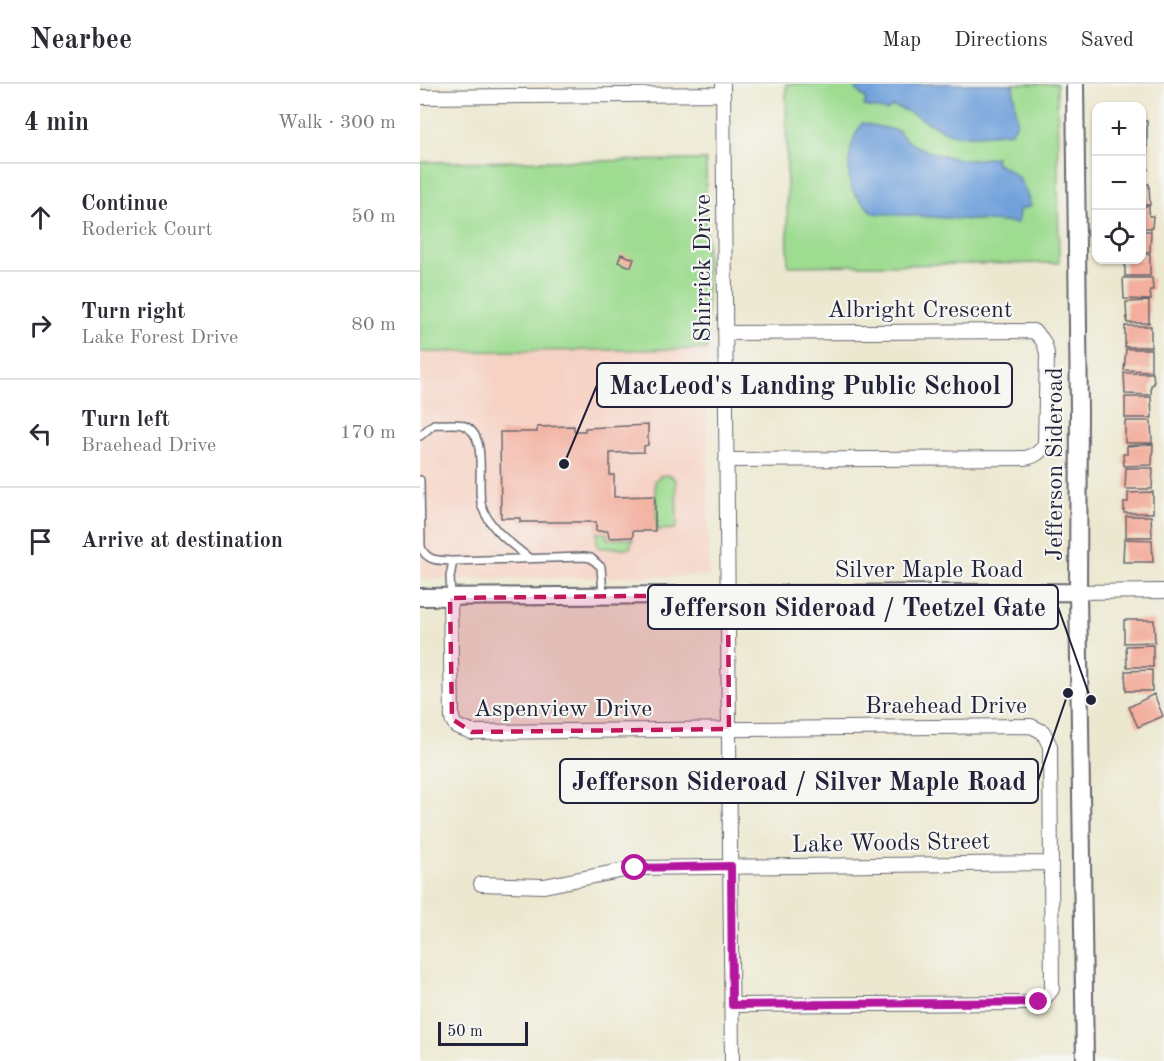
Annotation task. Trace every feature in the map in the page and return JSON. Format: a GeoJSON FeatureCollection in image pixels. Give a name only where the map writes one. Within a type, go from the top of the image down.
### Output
{"type":"FeatureCollection","features":[{"type":"Feature","properties":{"kind":"street","name":"Jefferson Sideroad"},"geometry":{"type":"LineString","coordinates":[[1075,84],[1079,411],[1078,592],[1085,1061]]}},
{"type":"Feature","properties":{"kind":"street"},"geometry":{"type":"LineString","coordinates":[[420,98],[466,91],[723,89]]}},
{"type":"Feature","properties":{"kind":"street","name":"Shirrick Drive"},"geometry":{"type":"LineString","coordinates":[[723,89],[732,1061]]}},
{"type":"Feature","properties":{"kind":"street","name":"Albright Crescent"},"geometry":{"type":"LineString","coordinates":[[725,333],[1033,331],[1045,344],[1047,354],[1044,444],[1041,452],[1035,456],[1025,458],[726,460]]}},
{"type":"Feature","properties":{"kind":"street"},"geometry":{"type":"LineString","coordinates":[[1078,592],[1164,591]]}},
{"type":"Feature","properties":{"kind":"street","name":"Silver Maple Road"},"geometry":{"type":"LineString","coordinates":[[420,597],[1078,592]]}},
{"type":"Feature","properties":{"kind":"street","name":"Aspenview Drive"},"geometry":{"type":"LineString","coordinates":[[450,598],[451,710],[452,719],[462,730],[482,732],[729,729]]}},
{"type":"Feature","properties":{"kind":"street","name":"Braehead Drive"},"geometry":{"type":"LineString","coordinates":[[729,729],[1031,726],[1038,728],[1048,738],[1050,746],[1052,989],[1047,997],[1039,1002],[732,1005]]}},
{"type":"Feature","properties":{"kind":"street","name":"Lake Woods Street"},"geometry":{"type":"LineString","coordinates":[[481,884],[544,886],[635,868],[1051,863]]}},
{"type":"Feature","properties":{"kind":"lane"},"geometry":{"type":"LineString","coordinates":[[420,436],[434,424],[463,425],[473,433],[479,443],[481,505],[493,529],[529,558]]}},
{"type":"Feature","properties":{"kind":"lane"},"geometry":{"type":"LineString","coordinates":[[420,480],[421,547],[424,555],[432,560],[453,561],[591,558],[601,567],[603,596]]}},
{"type":"Feature","properties":{"kind":"lane"},"geometry":{"type":"LineString","coordinates":[[450,598],[453,561]]}},
{"type":"Feature","properties":{"kind":"highlighted area"},"geometry":{"type":"Polygon","coordinates":[[[728,595],[729,729],[472,732],[452,719],[450,598],[728,595]]]}},
{"type":"Feature","properties":{"kind":"shaded area"},"geometry":{"type":"Polygon","coordinates":[[[707,349],[709,576],[420,579],[420,352],[707,349]]]}},
{"type":"Feature","properties":{"kind":"green space"},"geometry":{"type":"Polygon","coordinates":[[[786,84],[1057,84],[1059,263],[788,266],[786,84]]]}},
{"type":"Feature","properties":{"kind":"green space"},"geometry":{"type":"Polygon","coordinates":[[[706,160],[707,349],[420,352],[420,162],[706,160]]]}},
{"type":"Feature","properties":{"kind":"green space"},"geometry":{"type":"Polygon","coordinates":[[[660,476],[672,476],[676,481],[677,526],[675,529],[657,530],[655,481],[660,476]]]}},
{"type":"Feature","properties":{"kind":"green space"},"geometry":{"type":"Polygon","coordinates":[[[597,533],[607,533],[607,539],[633,539],[630,548],[600,548],[597,546],[597,533]]]}},
{"type":"Feature","properties":{"kind":"water"},"geometry":{"type":"Polygon","coordinates":[[[857,84],[1013,84],[1017,122],[1012,132],[951,134],[898,108],[892,107],[887,111],[864,106],[866,99],[856,90],[857,84]]]}},
{"type":"Feature","properties":{"kind":"water"},"geometry":{"type":"Polygon","coordinates":[[[862,123],[899,131],[910,143],[940,155],[967,160],[996,157],[995,162],[1019,179],[1031,206],[1019,210],[1018,223],[873,213],[855,194],[850,179],[849,162],[852,145],[862,123]]]}},
{"type":"Feature","properties":{"kind":"building"},"geometry":{"type":"Polygon","coordinates":[[[1146,121],[1147,121],[1146,146],[1146,121]]]}},
{"type":"Feature","properties":{"kind":"building"},"geometry":{"type":"Polygon","coordinates":[[[1146,148],[1147,148],[1148,170],[1146,170],[1146,148]]]}},
{"type":"Feature","properties":{"kind":"building"},"geometry":{"type":"Polygon","coordinates":[[[1146,184],[1149,184],[1150,205],[1146,205],[1146,184]]]}},
{"type":"Feature","properties":{"kind":"building"},"geometry":{"type":"Polygon","coordinates":[[[1146,206],[1149,206],[1149,216],[1153,216],[1152,228],[1146,228],[1146,206]]]}},
{"type":"Feature","properties":{"kind":"building"},"geometry":{"type":"Polygon","coordinates":[[[1146,231],[1151,231],[1150,252],[1146,252],[1146,231]]]}},
{"type":"Feature","properties":{"kind":"building"},"geometry":{"type":"Polygon","coordinates":[[[621,254],[634,259],[631,267],[618,262],[621,254]]]}},
{"type":"Feature","properties":{"kind":"building"},"geometry":{"type":"Polygon","coordinates":[[[1146,254],[1150,254],[1150,276],[1125,276],[1125,264],[1146,264],[1146,254]]]}},
{"type":"Feature","properties":{"kind":"building"},"geometry":{"type":"Polygon","coordinates":[[[1123,278],[1152,278],[1151,300],[1124,299],[1123,278]]]}},
{"type":"Feature","properties":{"kind":"building"},"geometry":{"type":"Polygon","coordinates":[[[1149,301],[1149,323],[1127,323],[1126,302],[1149,301]]]}},
{"type":"Feature","properties":{"kind":"building"},"geometry":{"type":"Polygon","coordinates":[[[1125,326],[1151,326],[1151,347],[1125,347],[1125,326]]]}},
{"type":"Feature","properties":{"kind":"building"},"geometry":{"type":"Polygon","coordinates":[[[1126,349],[1151,349],[1151,371],[1124,370],[1126,349]]]}},
{"type":"Feature","properties":{"kind":"building"},"geometry":{"type":"Polygon","coordinates":[[[1124,373],[1153,373],[1154,384],[1151,385],[1151,395],[1125,394],[1124,373]]]}},
{"type":"Feature","properties":{"kind":"building"},"geometry":{"type":"Polygon","coordinates":[[[1125,397],[1151,397],[1152,418],[1125,418],[1125,397]]]}},
{"type":"Feature","properties":{"kind":"building"},"geometry":{"type":"Polygon","coordinates":[[[1125,421],[1151,421],[1152,443],[1125,443],[1125,421]]]}},
{"type":"Feature","properties":{"kind":"building"},"geometry":{"type":"Polygon","coordinates":[[[648,425],[648,445],[644,446],[644,452],[610,453],[610,475],[614,475],[614,497],[655,496],[655,531],[633,531],[633,537],[609,538],[608,531],[596,531],[596,522],[520,522],[520,518],[501,518],[500,432],[537,432],[537,427],[574,426],[574,431],[585,431],[585,428],[648,425]]]}},
{"type":"Feature","properties":{"kind":"building"},"geometry":{"type":"Polygon","coordinates":[[[1153,444],[1152,465],[1124,466],[1123,454],[1127,454],[1127,446],[1153,444]]]}},
{"type":"Feature","properties":{"kind":"building"},"geometry":{"type":"Polygon","coordinates":[[[1126,468],[1153,468],[1152,489],[1125,489],[1126,468]]]}},
{"type":"Feature","properties":{"kind":"building"},"geometry":{"type":"Polygon","coordinates":[[[1153,492],[1153,513],[1124,513],[1124,502],[1128,502],[1128,493],[1153,492]]]}},
{"type":"Feature","properties":{"kind":"building"},"geometry":{"type":"Polygon","coordinates":[[[1126,516],[1151,516],[1152,537],[1126,537],[1126,516]]]}},
{"type":"Feature","properties":{"kind":"building"},"geometry":{"type":"Polygon","coordinates":[[[1124,539],[1152,540],[1153,562],[1123,562],[1124,539]]]}},
{"type":"Feature","properties":{"kind":"building"},"geometry":{"type":"Polygon","coordinates":[[[1124,620],[1154,620],[1155,642],[1124,643],[1124,620]]]}},
{"type":"Feature","properties":{"kind":"building"},"geometry":{"type":"Polygon","coordinates":[[[1153,645],[1153,667],[1127,667],[1126,646],[1153,645]]]}},
{"type":"Feature","properties":{"kind":"building"},"geometry":{"type":"Polygon","coordinates":[[[1152,670],[1152,691],[1126,691],[1125,671],[1152,670]]]}},
{"type":"Feature","properties":{"kind":"building"},"geometry":{"type":"Polygon","coordinates":[[[1154,694],[1163,716],[1138,727],[1129,707],[1154,694]]]}},
{"type":"Feature","properties":{"kind":"place","name":"MacLeod's Landing Public School"},"geometry":{"type":"Point","coordinates":[564,464]}},
{"type":"Feature","properties":{"kind":"place","name":"Jefferson Sideroad / Silver Maple Road"},"geometry":{"type":"Point","coordinates":[1068,693]}},
{"type":"Feature","properties":{"kind":"place","name":"Jefferson Sideroad / Teetzel Gate"},"geometry":{"type":"Point","coordinates":[1091,700]}},
{"type":"Feature","properties":{"kind":"route"},"geometry":{"type":"LineString","coordinates":[[635,868],[731,866],[732,1005],[1039,1002]]}}]}
